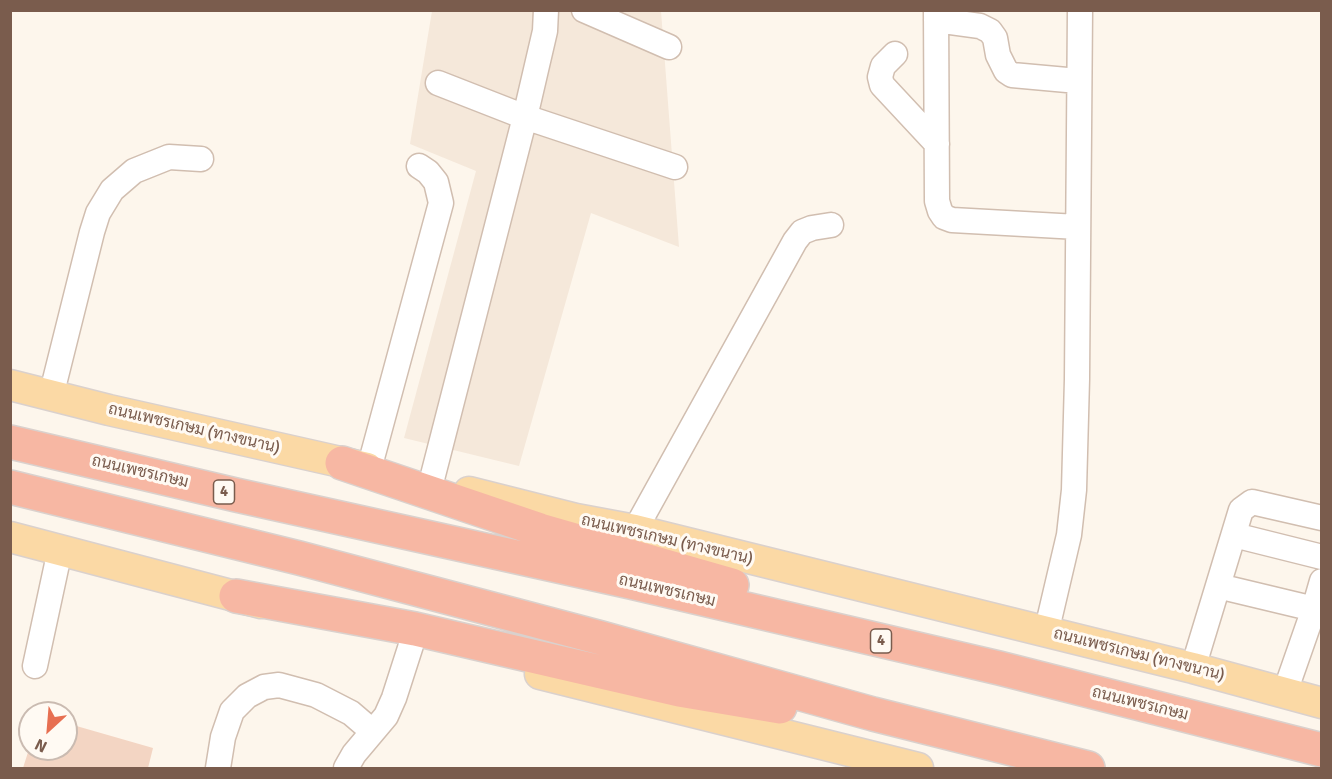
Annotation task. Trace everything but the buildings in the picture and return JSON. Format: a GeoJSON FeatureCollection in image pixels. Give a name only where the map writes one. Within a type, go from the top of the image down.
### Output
{"type":"FeatureCollection","features":[{"type":"Feature","properties":{"kind":"highway","name":"ถนนเพชรเกษม"},"geometry":{"type":"LineString","coordinates":[[10,442],[940,655],[1322,750]]}},
{"type":"Feature","properties":{"kind":"highway"},"geometry":{"type":"LineString","coordinates":[[356,466],[486,512],[719,581],[940,655]]}},
{"type":"Feature","properties":{"kind":"highway"},"geometry":{"type":"LineString","coordinates":[[10,487],[426,591],[873,714],[1088,768]]}},
{"type":"Feature","properties":{"kind":"highway"},"geometry":{"type":"LineString","coordinates":[[236,596],[415,629],[679,690],[986,743]]}},
{"type":"Feature","properties":{"kind":"main road","name":"ถนนเพชรเกษม (ทางขนาน)"},"geometry":{"type":"LineString","coordinates":[[10,385],[576,519],[635,530],[1194,668],[1322,703]]}},
{"type":"Feature","properties":{"kind":"main road"},"geometry":{"type":"LineString","coordinates":[[10,537],[411,642],[918,768]]}},
{"type":"Feature","properties":{"kind":"street"},"geometry":{"type":"LineString","coordinates":[[431,483],[525,117],[545,31],[546,10]]}},
{"type":"Feature","properties":{"kind":"street"},"geometry":{"type":"LineString","coordinates":[[584,10],[669,47]]}},
{"type":"Feature","properties":{"kind":"street"},"geometry":{"type":"LineString","coordinates":[[1046,633],[1069,535],[1074,490],[1080,10]]}},
{"type":"Feature","properties":{"kind":"street"},"geometry":{"type":"LineString","coordinates":[[1077,227],[952,220],[944,217],[940,211],[937,201],[936,15],[980,26],[990,31],[995,38],[998,55],[1005,71],[1012,75],[1078,81]]}},
{"type":"Feature","properties":{"kind":"street"},"geometry":{"type":"LineString","coordinates":[[895,54],[886,61],[880,77],[882,85],[937,144]]}},
{"type":"Feature","properties":{"kind":"street"},"geometry":{"type":"LineString","coordinates":[[438,84],[525,117],[675,167]]}},
{"type":"Feature","properties":{"kind":"street"},"geometry":{"type":"LineString","coordinates":[[51,396],[92,232],[98,213],[112,190],[134,171],[169,157],[201,159]]}},
{"type":"Feature","properties":{"kind":"street"},"geometry":{"type":"LineString","coordinates":[[356,466],[441,204],[436,182],[419,166]]}},
{"type":"Feature","properties":{"kind":"street"},"geometry":{"type":"LineString","coordinates":[[635,530],[795,241],[802,232],[831,225]]}},
{"type":"Feature","properties":{"kind":"street"},"geometry":{"type":"LineString","coordinates":[[1194,668],[1241,510],[1252,502],[1322,518]]}},
{"type":"Feature","properties":{"kind":"street"},"geometry":{"type":"LineString","coordinates":[[1234,536],[1322,557]]}},
{"type":"Feature","properties":{"kind":"street"},"geometry":{"type":"LineString","coordinates":[[35,666],[60,550]]}},
{"type":"Feature","properties":{"kind":"street"},"geometry":{"type":"LineString","coordinates":[[1285,692],[1322,581]]}},
{"type":"Feature","properties":{"kind":"street"},"geometry":{"type":"LineString","coordinates":[[1218,586],[1314,609]]}},
{"type":"Feature","properties":{"kind":"street"},"geometry":{"type":"LineString","coordinates":[[346,768],[372,731],[386,716],[394,698],[411,642]]}},
{"type":"Feature","properties":{"kind":"street"},"geometry":{"type":"LineString","coordinates":[[218,768],[223,737],[232,711],[247,696],[264,687],[279,685],[316,695],[351,713],[372,731]]}},
{"type":"Feature","properties":{"kind":"shaded area"},"geometry":{"type":"Polygon","coordinates":[[[432,11],[661,11],[679,247],[591,213],[519,466],[404,438],[476,171],[410,144],[432,11]]]}}]}
